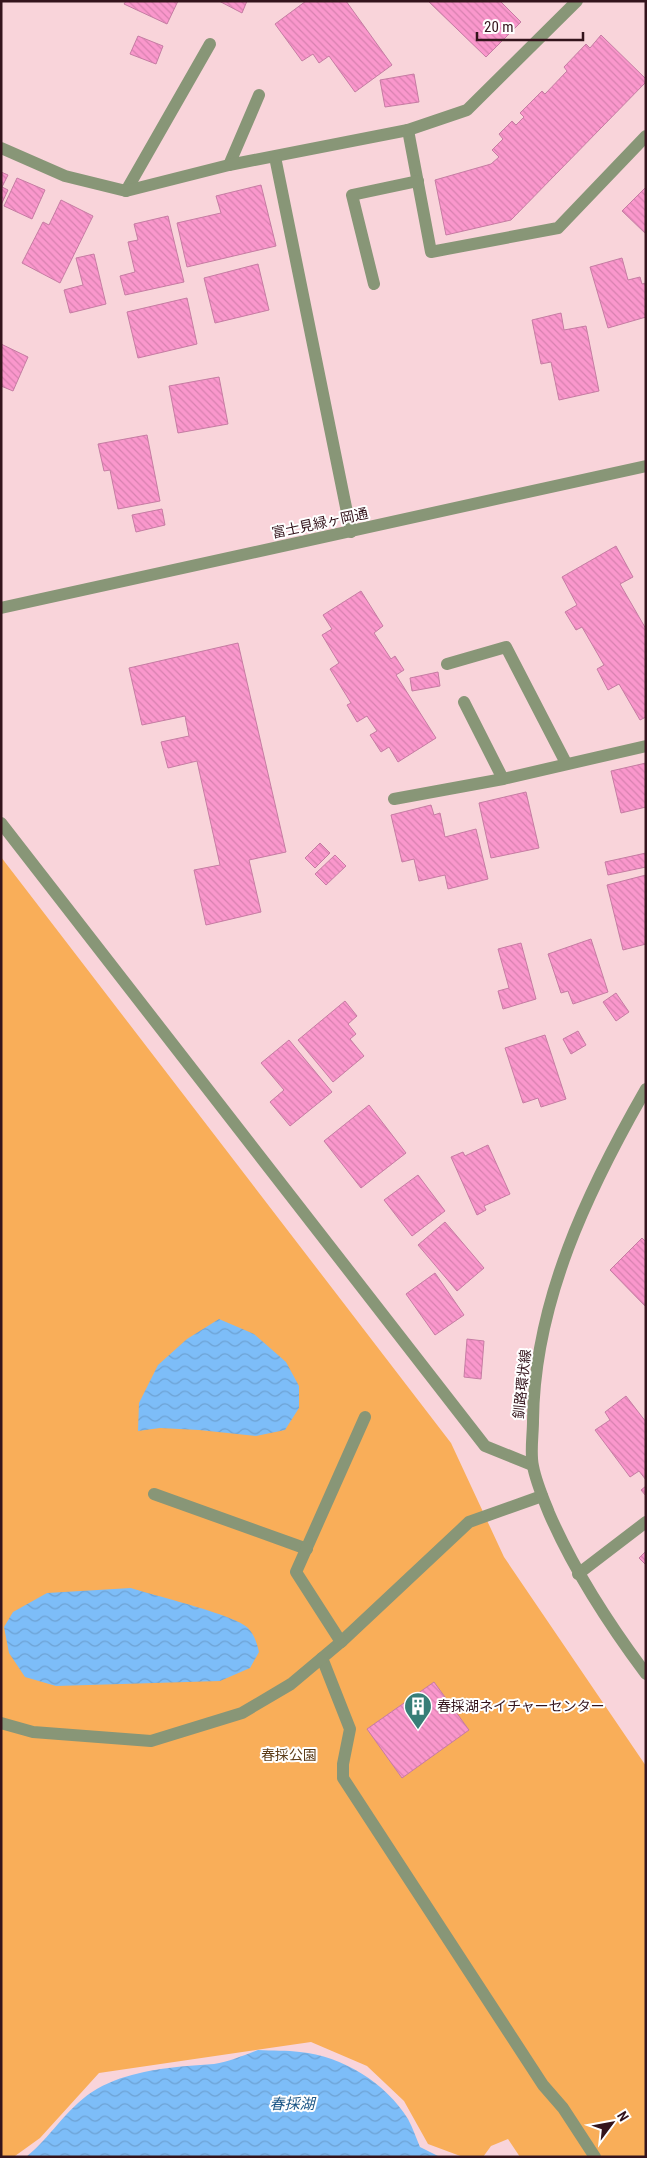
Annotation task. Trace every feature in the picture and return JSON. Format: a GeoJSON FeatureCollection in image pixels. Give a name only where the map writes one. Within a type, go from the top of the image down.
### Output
{"type":"FeatureCollection","features":[{"type":"Feature","properties":{"kind":"street"},"geometry":{"type":"LineString","coordinates":[[1,148],[65,176],[126,191],[229,165],[408,130],[467,110],[577,1]]}},
{"type":"Feature","properties":{"kind":"street"},"geometry":{"type":"LineString","coordinates":[[126,191],[210,44]]}},
{"type":"Feature","properties":{"kind":"street"},"geometry":{"type":"LineString","coordinates":[[229,165],[259,95]]}},
{"type":"Feature","properties":{"kind":"street"},"geometry":{"type":"LineString","coordinates":[[408,130],[431,252],[558,228],[646,136]]}},
{"type":"Feature","properties":{"kind":"street"},"geometry":{"type":"LineString","coordinates":[[274,157],[351,532]]}},
{"type":"Feature","properties":{"kind":"street"},"geometry":{"type":"LineString","coordinates":[[374,284],[352,195],[418,181]]}},
{"type":"Feature","properties":{"kind":"street","name":"富士見緑ヶ岡通"},"geometry":{"type":"LineString","coordinates":[[1,608],[646,466]]}},
{"type":"Feature","properties":{"kind":"street"},"geometry":{"type":"LineString","coordinates":[[447,664],[506,647],[566,763]]}},
{"type":"Feature","properties":{"kind":"street"},"geometry":{"type":"LineString","coordinates":[[464,702],[503,779]]}},
{"type":"Feature","properties":{"kind":"street"},"geometry":{"type":"LineString","coordinates":[[394,799],[503,779],[646,746]]}},
{"type":"Feature","properties":{"kind":"street"},"geometry":{"type":"LineString","coordinates":[[1,822],[484,1446],[532,1465]]}},
{"type":"Feature","properties":{"kind":"street","name":"釧路環状線"},"geometry":{"type":"LineString","coordinates":[[646,1089],[617,1139],[571,1238],[544,1325],[533,1395],[532,1465],[542,1496],[578,1574],[624,1645],[646,1674]]}},
{"type":"Feature","properties":{"kind":"street"},"geometry":{"type":"LineString","coordinates":[[341,1642],[296,1572],[365,1417]]}},
{"type":"Feature","properties":{"kind":"street"},"geometry":{"type":"LineString","coordinates":[[154,1494],[307,1549]]}},
{"type":"Feature","properties":{"kind":"street"},"geometry":{"type":"LineString","coordinates":[[1,1723],[33,1732],[151,1741],[242,1714],[291,1684],[341,1642],[469,1522],[542,1496]]}},
{"type":"Feature","properties":{"kind":"street"},"geometry":{"type":"LineString","coordinates":[[578,1574],[646,1522]]}},
{"type":"Feature","properties":{"kind":"street"},"geometry":{"type":"LineString","coordinates":[[322,1658],[350,1729],[343,1778],[542,2085],[563,2108],[595,2157]]}},
{"type":"Feature","properties":{"kind":"green space","name":"春採公園"},"geometry":{"type":"Polygon","coordinates":[[[1,857],[451,1443],[504,1557],[646,1766],[646,2157],[520,2157],[508,2139],[491,2146],[483,2157],[463,2157],[428,2144],[404,2101],[367,2066],[311,2042],[99,2073],[40,2138],[15,2156],[1,2157],[1,857]]]}},
{"type":"Feature","properties":{"kind":"water"},"geometry":{"type":"Polygon","coordinates":[[[219,1319],[254,1334],[286,1362],[299,1386],[299,1408],[285,1430],[256,1436],[160,1428],[138,1431],[139,1403],[158,1365],[187,1339],[219,1319]]]}},
{"type":"Feature","properties":{"kind":"water"},"geometry":{"type":"Polygon","coordinates":[[[131,1588],[211,1611],[228,1617],[248,1628],[252,1633],[259,1652],[250,1668],[220,1681],[56,1686],[25,1677],[9,1653],[4,1627],[13,1612],[47,1593],[131,1588]]]}},
{"type":"Feature","properties":{"kind":"water","name":"春採湖"},"geometry":{"type":"Polygon","coordinates":[[[258,2050],[295,2051],[332,2059],[347,2065],[388,2094],[410,2122],[420,2147],[440,2157],[26,2157],[74,2107],[92,2092],[103,2086],[138,2073],[220,2063],[258,2050]]]}},
{"type":"Feature","properties":{"kind":"building"},"geometry":{"type":"Polygon","coordinates":[[[126,1],[178,1],[167,24],[124,4],[126,1]]]}},
{"type":"Feature","properties":{"kind":"building"},"geometry":{"type":"Polygon","coordinates":[[[219,1],[247,1],[242,13],[219,1]]]}},
{"type":"Feature","properties":{"kind":"building"},"geometry":{"type":"Polygon","coordinates":[[[306,1],[346,1],[392,65],[355,92],[329,56],[319,63],[313,54],[302,61],[275,24],[306,1]]]}},
{"type":"Feature","properties":{"kind":"building"},"geometry":{"type":"Polygon","coordinates":[[[428,1],[500,1],[521,22],[486,57],[428,1]]]}},
{"type":"Feature","properties":{"kind":"building"},"geometry":{"type":"Polygon","coordinates":[[[601,35],[646,79],[646,82],[511,220],[446,235],[435,180],[491,164],[499,157],[492,150],[503,139],[499,134],[512,121],[516,125],[524,117],[520,113],[542,91],[545,94],[567,71],[564,67],[586,44],[590,48],[601,35]]]}},
{"type":"Feature","properties":{"kind":"building"},"geometry":{"type":"Polygon","coordinates":[[[138,36],[163,46],[156,64],[130,54],[138,36]]]}},
{"type":"Feature","properties":{"kind":"building"},"geometry":{"type":"Polygon","coordinates":[[[414,74],[419,102],[385,107],[380,80],[414,74]]]}},
{"type":"Feature","properties":{"kind":"building"},"geometry":{"type":"Polygon","coordinates":[[[1,172],[8,175],[2,187],[8,190],[1,205],[1,172]]]}},
{"type":"Feature","properties":{"kind":"building"},"geometry":{"type":"Polygon","coordinates":[[[17,178],[45,190],[32,219],[4,206],[17,178]]]}},
{"type":"Feature","properties":{"kind":"building"},"geometry":{"type":"Polygon","coordinates":[[[261,185],[276,246],[187,267],[177,223],[221,213],[216,196],[261,185]]]}},
{"type":"Feature","properties":{"kind":"building"},"geometry":{"type":"Polygon","coordinates":[[[646,187],[646,234],[622,211],[646,187]]]}},
{"type":"Feature","properties":{"kind":"building"},"geometry":{"type":"Polygon","coordinates":[[[61,200],[93,216],[60,283],[22,263],[43,222],[49,225],[61,200]]]}},
{"type":"Feature","properties":{"kind":"building"},"geometry":{"type":"Polygon","coordinates":[[[168,216],[184,282],[125,295],[120,276],[135,272],[128,242],[138,240],[134,224],[168,216]]]}},
{"type":"Feature","properties":{"kind":"building"},"geometry":{"type":"Polygon","coordinates":[[[94,254],[106,304],[70,313],[64,290],[83,285],[76,258],[94,254]]]}},
{"type":"Feature","properties":{"kind":"building"},"geometry":{"type":"Polygon","coordinates":[[[622,258],[628,280],[640,277],[642,284],[646,283],[646,317],[608,328],[590,267],[622,258]]]}},
{"type":"Feature","properties":{"kind":"building"},"geometry":{"type":"Polygon","coordinates":[[[258,264],[269,310],[215,323],[204,278],[258,264]]]}},
{"type":"Feature","properties":{"kind":"building"},"geometry":{"type":"Polygon","coordinates":[[[187,298],[197,344],[138,358],[127,312],[187,298]]]}},
{"type":"Feature","properties":{"kind":"building"},"geometry":{"type":"Polygon","coordinates":[[[561,313],[564,330],[586,326],[599,391],[559,400],[551,362],[541,364],[532,320],[561,313]]]}},
{"type":"Feature","properties":{"kind":"building"},"geometry":{"type":"Polygon","coordinates":[[[1,344],[28,357],[13,391],[1,386],[1,344]]]}},
{"type":"Feature","properties":{"kind":"building"},"geometry":{"type":"Polygon","coordinates":[[[219,377],[228,424],[178,433],[169,386],[219,377]]]}},
{"type":"Feature","properties":{"kind":"building"},"geometry":{"type":"Polygon","coordinates":[[[147,435],[160,501],[118,509],[110,470],[104,471],[98,444],[147,435]]]}},
{"type":"Feature","properties":{"kind":"building"},"geometry":{"type":"Polygon","coordinates":[[[162,509],[165,525],[136,532],[132,515],[162,509]]]}},
{"type":"Feature","properties":{"kind":"building"},"geometry":{"type":"Polygon","coordinates":[[[616,546],[633,577],[620,584],[646,629],[646,717],[640,720],[619,684],[608,690],[597,669],[604,665],[582,627],[576,630],[565,612],[577,605],[562,577],[616,546]]]}},
{"type":"Feature","properties":{"kind":"building"},"geometry":{"type":"Polygon","coordinates":[[[361,591],[383,626],[374,633],[391,659],[395,656],[404,670],[396,675],[436,738],[398,762],[389,747],[381,752],[370,735],[377,731],[367,716],[357,722],[347,705],[351,703],[330,669],[339,663],[322,635],[332,629],[323,615],[361,591]]]}},
{"type":"Feature","properties":{"kind":"building"},"geometry":{"type":"Polygon","coordinates":[[[238,643],[286,852],[249,860],[261,912],[206,925],[194,870],[220,865],[197,761],[168,768],[161,742],[189,736],[185,716],[142,725],[129,668],[238,643]]]}},
{"type":"Feature","properties":{"kind":"building"},"geometry":{"type":"Polygon","coordinates":[[[438,672],[440,686],[412,691],[410,678],[438,672]]]}},
{"type":"Feature","properties":{"kind":"building"},"geometry":{"type":"Polygon","coordinates":[[[646,763],[646,807],[621,813],[611,771],[646,763]]]}},
{"type":"Feature","properties":{"kind":"building"},"geometry":{"type":"Polygon","coordinates":[[[526,792],[539,848],[491,858],[479,803],[526,792]]]}},
{"type":"Feature","properties":{"kind":"building"},"geometry":{"type":"Polygon","coordinates":[[[431,805],[434,815],[440,813],[445,837],[476,829],[488,879],[448,889],[445,875],[419,881],[414,859],[402,862],[391,815],[431,805]]]}},
{"type":"Feature","properties":{"kind":"building"},"geometry":{"type":"Polygon","coordinates":[[[320,843],[330,853],[315,868],[305,858],[320,843]]]}},
{"type":"Feature","properties":{"kind":"building"},"geometry":{"type":"Polygon","coordinates":[[[646,853],[646,867],[608,875],[605,862],[646,853]]]}},
{"type":"Feature","properties":{"kind":"building"},"geometry":{"type":"Polygon","coordinates":[[[335,855],[346,866],[326,885],[315,874],[335,855]]]}},
{"type":"Feature","properties":{"kind":"building"},"geometry":{"type":"Polygon","coordinates":[[[646,875],[646,944],[623,950],[607,885],[646,875]]]}},
{"type":"Feature","properties":{"kind":"building"},"geometry":{"type":"Polygon","coordinates":[[[591,939],[608,992],[573,1004],[568,991],[561,993],[548,954],[591,939]]]}},
{"type":"Feature","properties":{"kind":"building"},"geometry":{"type":"Polygon","coordinates":[[[521,943],[536,999],[503,1009],[498,991],[509,988],[498,949],[521,943]]]}},
{"type":"Feature","properties":{"kind":"building"},"geometry":{"type":"Polygon","coordinates":[[[616,993],[629,1012],[616,1021],[603,1002],[616,993]]]}},
{"type":"Feature","properties":{"kind":"building"},"geometry":{"type":"Polygon","coordinates":[[[345,1001],[357,1016],[348,1024],[356,1034],[350,1039],[364,1056],[333,1082],[298,1040],[345,1001]]]}},
{"type":"Feature","properties":{"kind":"building"},"geometry":{"type":"Polygon","coordinates":[[[578,1031],[586,1045],[571,1054],[563,1039],[578,1031]]]}},
{"type":"Feature","properties":{"kind":"building"},"geometry":{"type":"Polygon","coordinates":[[[545,1035],[566,1099],[541,1107],[538,1098],[523,1103],[505,1048],[545,1035]]]}},
{"type":"Feature","properties":{"kind":"building"},"geometry":{"type":"Polygon","coordinates":[[[289,1040],[332,1092],[290,1126],[270,1102],[284,1090],[261,1063],[289,1040]]]}},
{"type":"Feature","properties":{"kind":"building"},"geometry":{"type":"Polygon","coordinates":[[[369,1105],[406,1153],[361,1188],[324,1141],[369,1105]]]}},
{"type":"Feature","properties":{"kind":"building"},"geometry":{"type":"Polygon","coordinates":[[[488,1145],[510,1194],[484,1206],[486,1210],[477,1215],[451,1157],[463,1152],[465,1156],[488,1145]]]}},
{"type":"Feature","properties":{"kind":"building"},"geometry":{"type":"Polygon","coordinates":[[[418,1175],[445,1211],[412,1236],[384,1200],[418,1175]]]}},
{"type":"Feature","properties":{"kind":"building"},"geometry":{"type":"Polygon","coordinates":[[[445,1222],[484,1268],[457,1291],[418,1245],[445,1222]]]}},
{"type":"Feature","properties":{"kind":"building"},"geometry":{"type":"Polygon","coordinates":[[[642,1238],[646,1242],[646,1307],[610,1270],[642,1238]]]}},
{"type":"Feature","properties":{"kind":"building"},"geometry":{"type":"Polygon","coordinates":[[[435,1273],[464,1315],[435,1335],[406,1294],[435,1273]]]}},
{"type":"Feature","properties":{"kind":"building"},"geometry":{"type":"Polygon","coordinates":[[[467,1339],[484,1341],[481,1379],[464,1377],[467,1339]]]}},
{"type":"Feature","properties":{"kind":"building"},"geometry":{"type":"Polygon","coordinates":[[[626,1396],[646,1422],[646,1480],[639,1471],[630,1477],[595,1430],[610,1420],[605,1412],[626,1396]]]}},
{"type":"Feature","properties":{"kind":"building"},"geometry":{"type":"Polygon","coordinates":[[[646,1486],[646,1496],[641,1490],[646,1486]]]}},
{"type":"Feature","properties":{"kind":"building"},"geometry":{"type":"Polygon","coordinates":[[[646,1551],[646,1565],[639,1558],[646,1551]]]}},
{"type":"Feature","properties":{"kind":"building","name":"春採湖ネイチャーセンター"},"geometry":{"type":"Polygon","coordinates":[[[434,1682],[469,1730],[402,1778],[367,1729],[434,1682]]]}},
{"type":"Feature","properties":{"kind":"place","name":"春採湖ネイチャーセンター"},"geometry":{"type":"Point","coordinates":[418,1730]}}]}
